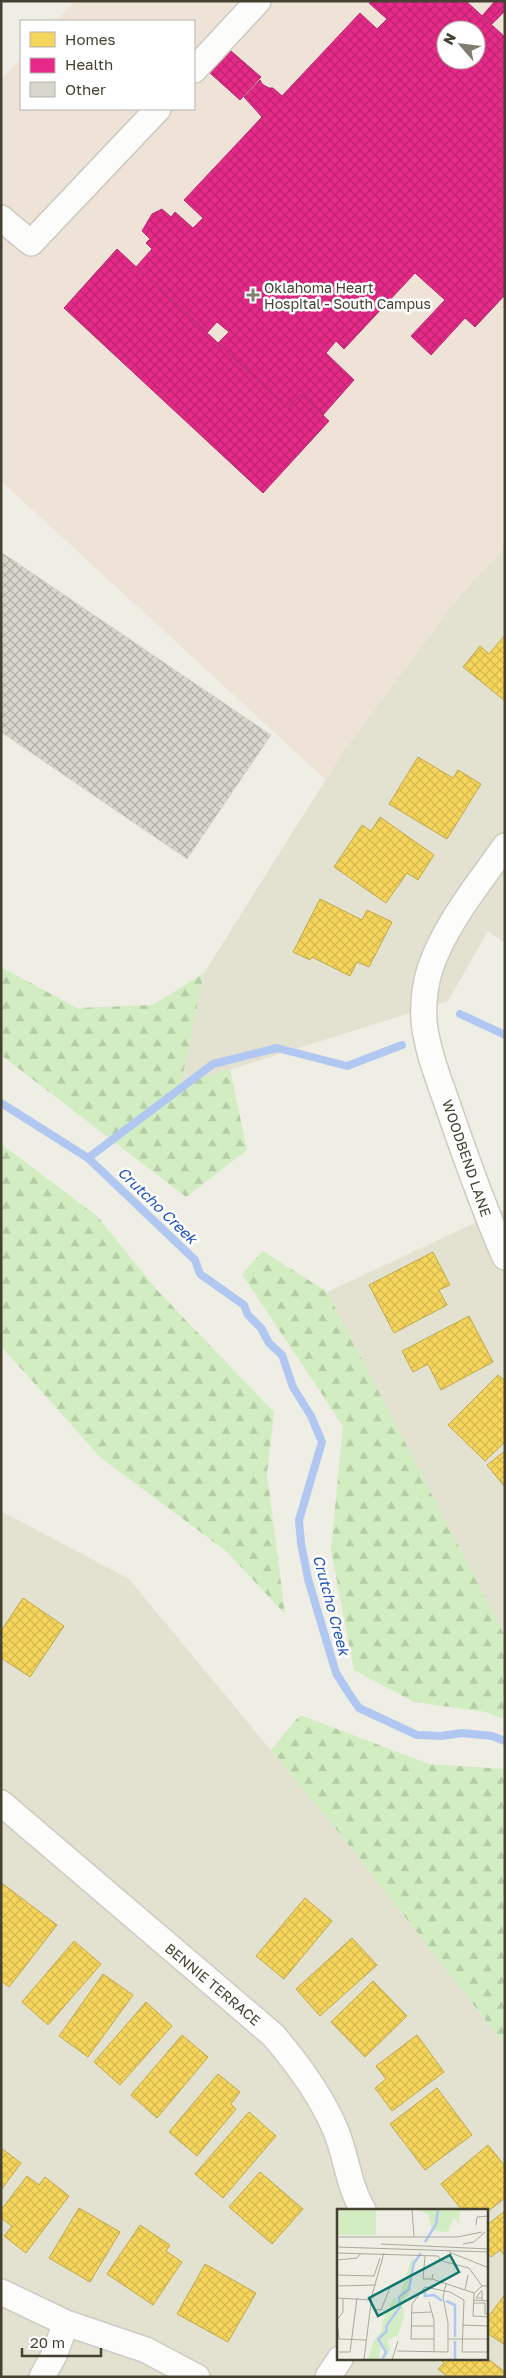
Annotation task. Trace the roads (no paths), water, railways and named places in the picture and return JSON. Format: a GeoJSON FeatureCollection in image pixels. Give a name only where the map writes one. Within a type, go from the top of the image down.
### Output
{"type":"FeatureCollection","features":[{"type":"Feature","properties":{"kind":"street"},"geometry":{"type":"LineString","coordinates":[[195,69],[258,1]]}},
{"type":"Feature","properties":{"kind":"street"},"geometry":{"type":"LineString","coordinates":[[1,218],[31,244],[157,110]]}},
{"type":"Feature","properties":{"kind":"street","name":"WOODBEND LANE"},"geometry":{"type":"LineString","coordinates":[[505,846],[451,923],[430,970],[425,991],[424,1020],[429,1049],[482,1207],[505,1257]]}},
{"type":"Feature","properties":{"kind":"street","name":"BENNIE TERRACE"},"geometry":{"type":"LineString","coordinates":[[1,1804],[273,2035],[294,2060],[326,2109],[337,2133],[350,2184],[362,2209]]}},
{"type":"Feature","properties":{"kind":"street"},"geometry":{"type":"LineString","coordinates":[[1,2292],[66,2323],[146,2350],[197,2377]]}},
{"type":"Feature","properties":{"kind":"street"},"geometry":{"type":"LineString","coordinates":[[42,2377],[54,2355],[66,2323]]}},
{"type":"Feature","properties":{"kind":"street"},"geometry":{"type":"LineString","coordinates":[[328,2377],[339,2360]]}},
{"type":"Feature","properties":{"kind":"waterway"},"geometry":{"type":"LineString","coordinates":[[460,1014],[505,1035]]}},
{"type":"Feature","properties":{"kind":"waterway"},"geometry":{"type":"LineString","coordinates":[[88,1158],[213,1064],[277,1048],[347,1066],[402,1045]]}},
{"type":"Feature","properties":{"kind":"waterway","name":"Crutcho Creek"},"geometry":{"type":"LineString","coordinates":[[1,1103],[88,1158],[195,1260],[200,1274],[244,1305],[248,1315],[261,1328],[269,1343],[282,1355],[293,1387],[311,1416],[322,1442],[299,1520],[308,1579],[336,1673],[359,1708],[417,1735],[441,1736],[462,1733],[492,1736],[505,1741]]}},
{"type":"Feature","properties":{"kind":"place","name":"Oklahoma Heart Hospital - South Campus"},"geometry":{"type":"Point","coordinates":[253,295]}}]}
